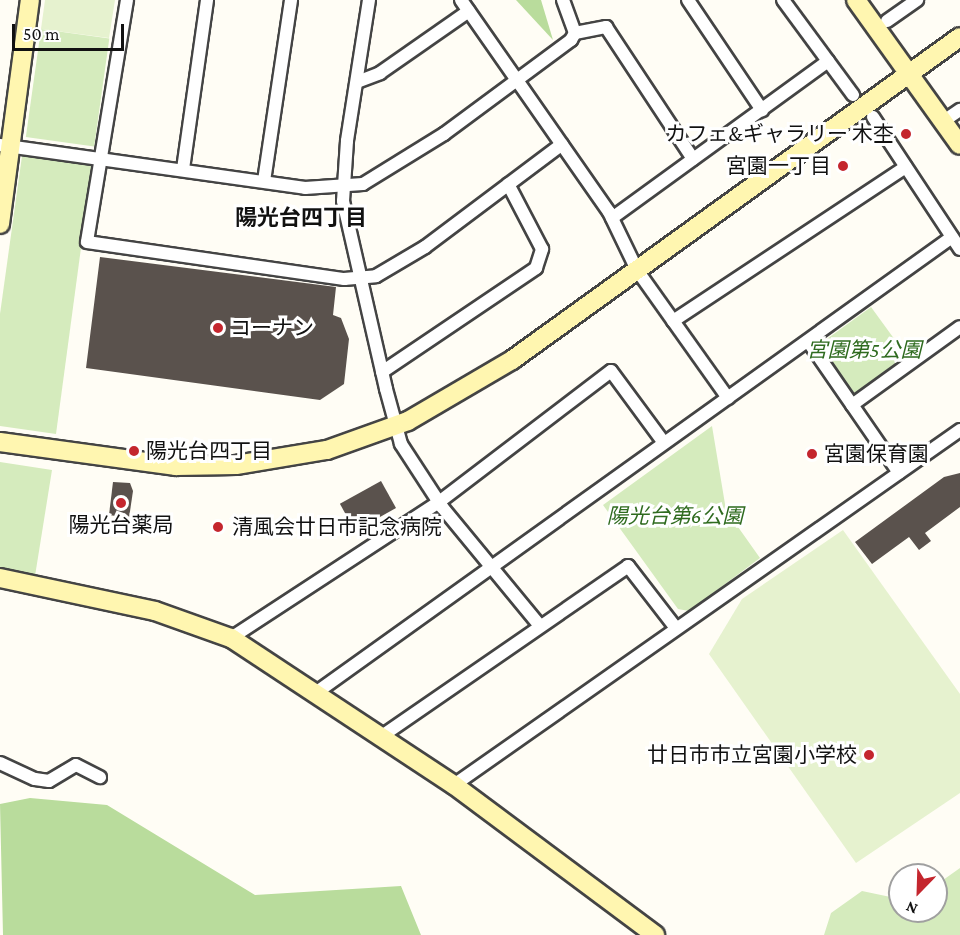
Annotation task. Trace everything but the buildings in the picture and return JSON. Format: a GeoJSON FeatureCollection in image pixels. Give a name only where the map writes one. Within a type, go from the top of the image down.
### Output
{"type":"FeatureCollection","features":[{"type":"Feature","properties":{"kind":"street"},"geometry":{"type":"LineString","coordinates":[[0,224],[5,145],[30,0]]}},
{"type":"Feature","properties":{"kind":"street"},"geometry":{"type":"LineString","coordinates":[[127,0],[87,242],[344,279],[376,276],[401,264],[562,144]]}},
{"type":"Feature","properties":{"kind":"street"},"geometry":{"type":"LineString","coordinates":[[183,169],[207,0]]}},
{"type":"Feature","properties":{"kind":"street"},"geometry":{"type":"LineString","coordinates":[[264,181],[291,0]]}},
{"type":"Feature","properties":{"kind":"street"},"geometry":{"type":"LineString","coordinates":[[369,0],[347,141],[343,201],[396,426],[401,444],[439,502],[540,626]]}},
{"type":"Feature","properties":{"kind":"street"},"geometry":{"type":"LineString","coordinates":[[461,0],[612,218],[637,270],[728,398]]}},
{"type":"Feature","properties":{"kind":"street"},"geometry":{"type":"LineString","coordinates":[[563,0],[575,33]]}},
{"type":"Feature","properties":{"kind":"street"},"geometry":{"type":"LineString","coordinates":[[688,0],[762,110]]}},
{"type":"Feature","properties":{"kind":"street"},"geometry":{"type":"LineString","coordinates":[[783,0],[853,95]]}},
{"type":"Feature","properties":{"kind":"street"},"geometry":{"type":"LineString","coordinates":[[856,0],[960,145]]}},
{"type":"Feature","properties":{"kind":"street"},"geometry":{"type":"LineString","coordinates":[[887,21],[917,0]]}},
{"type":"Feature","properties":{"kind":"street"},"geometry":{"type":"LineString","coordinates":[[357,82],[380,73],[469,11]]}},
{"type":"Feature","properties":{"kind":"street"},"geometry":{"type":"LineString","coordinates":[[5,145],[304,188],[344,186],[378,177],[517,80],[575,33],[606,27],[693,159]]}},
{"type":"Feature","properties":{"kind":"street"},"geometry":{"type":"LineString","coordinates":[[0,442],[176,466],[236,465],[327,450],[396,426],[464,391],[637,270],[960,37]]}},
{"type":"Feature","properties":{"kind":"street"},"geometry":{"type":"LineString","coordinates":[[612,218],[828,61]]}},
{"type":"Feature","properties":{"kind":"street"},"geometry":{"type":"LineString","coordinates":[[873,117],[960,249]]}},
{"type":"Feature","properties":{"kind":"street"},"geometry":{"type":"LineString","coordinates":[[673,321],[906,167]]}},
{"type":"Feature","properties":{"kind":"street"},"geometry":{"type":"LineString","coordinates":[[382,372],[536,268],[542,249],[508,184]]}},
{"type":"Feature","properties":{"kind":"street"},"geometry":{"type":"LineString","coordinates":[[317,692],[952,237]]}},
{"type":"Feature","properties":{"kind":"street"},"geometry":{"type":"LineString","coordinates":[[852,405],[960,327]]}},
{"type":"Feature","properties":{"kind":"street"},"geometry":{"type":"LineString","coordinates":[[808,341],[899,473]]}},
{"type":"Feature","properties":{"kind":"street"},"geometry":{"type":"LineString","coordinates":[[231,638],[439,502],[611,371],[664,443]]}},
{"type":"Feature","properties":{"kind":"street"},"geometry":{"type":"LineString","coordinates":[[454,785],[960,430]]}},
{"type":"Feature","properties":{"kind":"street"},"geometry":{"type":"LineString","coordinates":[[382,736],[628,566],[676,628]]}},
{"type":"Feature","properties":{"kind":"street"},"geometry":{"type":"LineString","coordinates":[[0,578],[155,611],[231,638],[317,692],[454,785],[655,935]]}},
{"type":"Feature","properties":{"kind":"street"},"geometry":{"type":"LineString","coordinates":[[0,764],[35,779],[50,781],[76,765],[100,777]]}},
{"type":"Feature","properties":{"kind":"green space"},"geometry":{"type":"Polygon","coordinates":[[[45,0],[115,0],[109,38],[41,29],[45,0]]]}},
{"type":"Feature","properties":{"kind":"green space"},"geometry":{"type":"Polygon","coordinates":[[[516,0],[541,0],[553,40],[516,0]]]}},
{"type":"Feature","properties":{"kind":"green space"},"geometry":{"type":"Polygon","coordinates":[[[41,29],[109,39],[94,147],[26,137],[41,29]]]}},
{"type":"Feature","properties":{"kind":"green space"},"geometry":{"type":"Polygon","coordinates":[[[22,156],[92,166],[56,434],[0,426],[0,314],[22,156]]]}},
{"type":"Feature","properties":{"kind":"green space","name":"宮園第5公園"},"geometry":{"type":"Polygon","coordinates":[[[871,307],[907,356],[855,394],[819,345],[871,307]]]}},
{"type":"Feature","properties":{"kind":"green space","name":"陽光台第6公園"},"geometry":{"type":"Polygon","coordinates":[[[712,426],[726,510],[760,558],[689,611],[678,609],[603,505],[712,426]]]}},
{"type":"Feature","properties":{"kind":"green space"},"geometry":{"type":"Polygon","coordinates":[[[0,462],[52,470],[35,576],[0,569],[0,462]]]}},
{"type":"Feature","properties":{"kind":"green space","name":"廿日市市立宮園小学校"},"geometry":{"type":"Polygon","coordinates":[[[843,530],[960,694],[960,793],[856,863],[709,654],[742,599],[843,530]]]}},
{"type":"Feature","properties":{"kind":"green space"},"geometry":{"type":"Polygon","coordinates":[[[30,798],[107,805],[255,895],[401,886],[421,935],[3,935],[0,804],[30,798]]]}},
{"type":"Feature","properties":{"kind":"green space"},"geometry":{"type":"Polygon","coordinates":[[[960,868],[960,935],[824,935],[831,913],[862,891],[888,896],[888,923],[948,923],[948,876],[960,868]]]}},
{"type":"Feature","properties":{"kind":"place","name":"カフェ&ギャラリー 木杢"},"geometry":{"type":"Point","coordinates":[906,134]}},
{"type":"Feature","properties":{"kind":"place","name":"宮園一丁目"},"geometry":{"type":"Point","coordinates":[843,166]}},
{"type":"Feature","properties":{"kind":"place","name":"コーナン"},"geometry":{"type":"Point","coordinates":[218,328]}},
{"type":"Feature","properties":{"kind":"place","name":"陽光台四丁目"},"geometry":{"type":"Point","coordinates":[134,451]}},
{"type":"Feature","properties":{"kind":"place","name":"宮園保育園"},"geometry":{"type":"Point","coordinates":[812,454]}},
{"type":"Feature","properties":{"kind":"place","name":"陽光台薬局"},"geometry":{"type":"Point","coordinates":[121,503]}},
{"type":"Feature","properties":{"kind":"place","name":"清風会廿日市記念病院"},"geometry":{"type":"Point","coordinates":[218,527]}},
{"type":"Feature","properties":{"kind":"place","name":"廿日市市立宮園小学校"},"geometry":{"type":"Point","coordinates":[869,755]}},
{"type":"Feature","properties":{"kind":"district","name":"陽光台四丁目"},"geometry":{"type":"Point","coordinates":[301,218]}}]}
